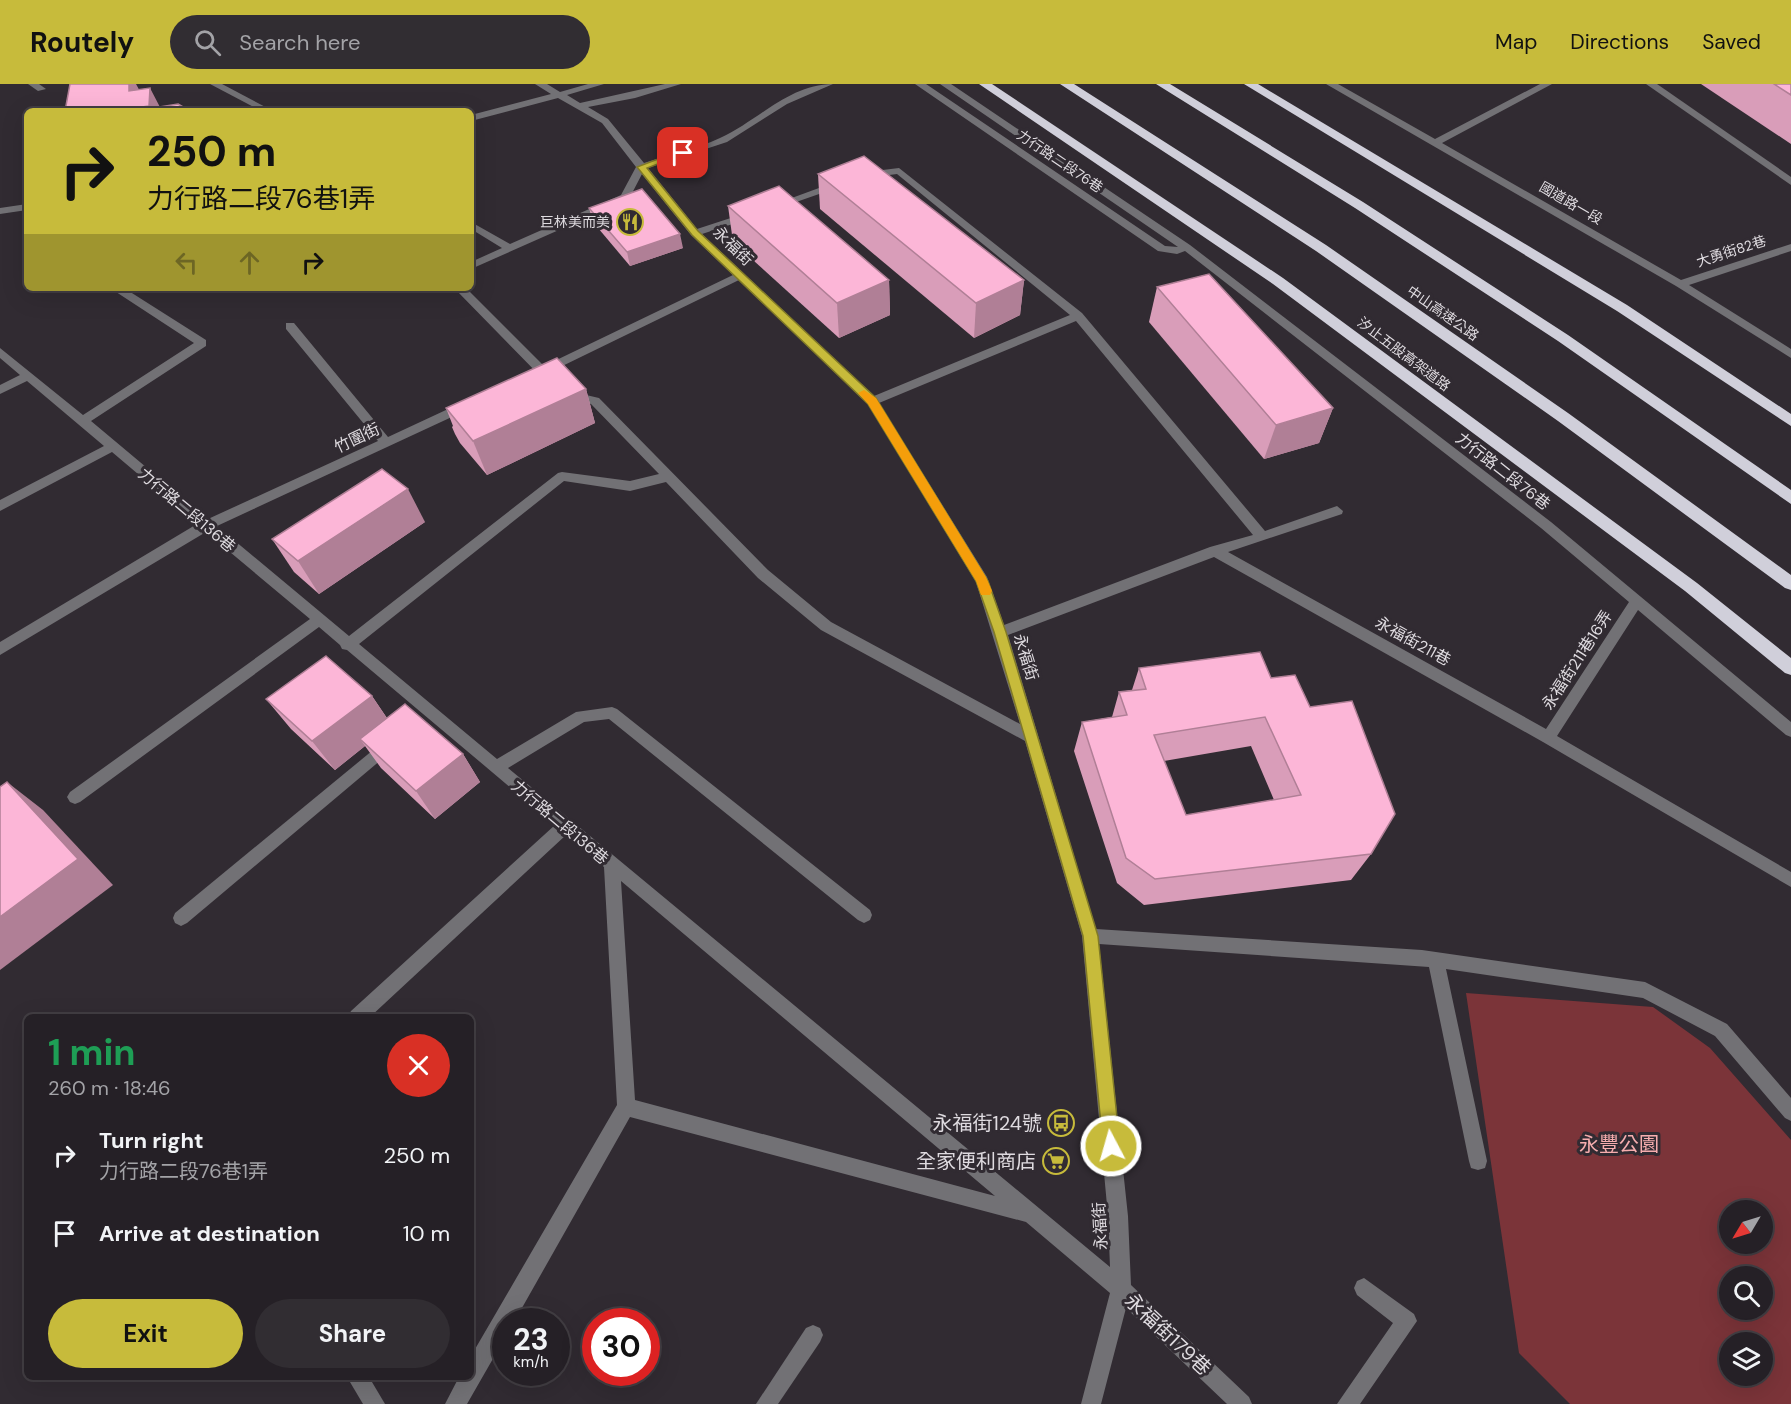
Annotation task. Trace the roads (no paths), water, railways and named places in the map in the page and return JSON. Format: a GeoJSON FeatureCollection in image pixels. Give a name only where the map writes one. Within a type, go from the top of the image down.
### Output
{"type":"FeatureCollection","features":[{"type":"Feature","properties":{"kind":"highway","name":"汐止五股高架道路"},"geometry":{"type":"LineString","coordinates":[[985,84],[1278,281],[1691,587],[1791,668]]}},
{"type":"Feature","properties":{"kind":"highway","name":"中山高速公路"},"geometry":{"type":"LineString","coordinates":[[1066,84],[1321,248],[1563,417],[1791,584]]}},
{"type":"Feature","properties":{"kind":"highway"},"geometry":{"type":"LineString","coordinates":[[1162,84],[1359,205],[1563,338],[1791,498]]}},
{"type":"Feature","properties":{"kind":"highway"},"geometry":{"type":"LineString","coordinates":[[1250,84],[1622,308],[1791,421]]}},
{"type":"Feature","properties":{"kind":"street"},"geometry":{"type":"LineString","coordinates":[[215,84],[262,108]]}},
{"type":"Feature","properties":{"kind":"street"},"geometry":{"type":"LineString","coordinates":[[474,117],[549,87],[582,84]]}},
{"type":"Feature","properties":{"kind":"street"},"geometry":{"type":"LineString","coordinates":[[549,87],[599,84]]}},
{"type":"Feature","properties":{"kind":"street"},"geometry":{"type":"LineString","coordinates":[[549,87],[631,88],[647,84]]}},
{"type":"Feature","properties":{"kind":"street"},"geometry":{"type":"LineString","coordinates":[[579,106],[632,96],[676,84]]}},
{"type":"Feature","properties":{"kind":"street"},"geometry":{"type":"LineString","coordinates":[[474,265],[625,197],[641,167],[724,140],[784,102],[828,84]]}},
{"type":"Feature","properties":{"kind":"street","name":"力行路二段76巷"},"geometry":{"type":"LineString","coordinates":[[920,84],[1162,249],[1177,251],[1186,247]]}},
{"type":"Feature","properties":{"kind":"street","name":"力行路二段76巷"},"geometry":{"type":"LineString","coordinates":[[945,84],[1186,247],[1546,525],[1791,731]]}},
{"type":"Feature","properties":{"kind":"street","name":"國道路一段"},"geometry":{"type":"LineString","coordinates":[[1331,84],[1437,142],[1680,284],[1791,354]]}},
{"type":"Feature","properties":{"kind":"street"},"geometry":{"type":"LineString","coordinates":[[1437,142],[1547,84]]}},
{"type":"Feature","properties":{"kind":"street"},"geometry":{"type":"LineString","coordinates":[[1651,84],[1791,182]]}},
{"type":"Feature","properties":{"kind":"street","name":"永福街"},"geometry":{"type":"LineString","coordinates":[[549,87],[605,121],[695,233],[872,401],[982,581],[1000,632],[1090,936],[1118,1215],[1121,1289],[1091,1404]]}},
{"type":"Feature","properties":{"kind":"street"},"geometry":{"type":"LineString","coordinates":[[695,233],[866,175],[899,171],[1078,316],[1262,537]]}},
{"type":"Feature","properties":{"kind":"street"},"geometry":{"type":"LineString","coordinates":[[0,211],[24,207]]}},
{"type":"Feature","properties":{"kind":"street"},"geometry":{"type":"LineString","coordinates":[[474,227],[509,248]]}},
{"type":"Feature","properties":{"kind":"street","name":"大勇街82巷"},"geometry":{"type":"LineString","coordinates":[[1680,284],[1791,247]]}},
{"type":"Feature","properties":{"kind":"street"},"geometry":{"type":"LineString","coordinates":[[536,374],[739,276]]}},
{"type":"Feature","properties":{"kind":"street"},"geometry":{"type":"LineString","coordinates":[[82,421],[202,343],[121,291]]}},
{"type":"Feature","properties":{"kind":"street"},"geometry":{"type":"LineString","coordinates":[[463,291],[536,374],[570,396],[595,401],[764,574],[826,626],[1031,737]]}},
{"type":"Feature","properties":{"kind":"street"},"geometry":{"type":"LineString","coordinates":[[872,401],[1078,316]]}},
{"type":"Feature","properties":{"kind":"street"},"geometry":{"type":"LineString","coordinates":[[290,326],[386,443]]}},
{"type":"Feature","properties":{"kind":"street","name":"力行路二段136巷"},"geometry":{"type":"LineString","coordinates":[[0,352],[318,620],[424,717],[495,768],[1121,1289]]}},
{"type":"Feature","properties":{"kind":"street"},"geometry":{"type":"LineString","coordinates":[[0,390],[28,376]]}},
{"type":"Feature","properties":{"kind":"street","name":"竹圍街"},"geometry":{"type":"LineString","coordinates":[[0,649],[205,526],[479,400]]}},
{"type":"Feature","properties":{"kind":"street"},"geometry":{"type":"LineString","coordinates":[[0,506],[112,447]]}},
{"type":"Feature","properties":{"kind":"street"},"geometry":{"type":"LineString","coordinates":[[347,645],[561,476],[630,486],[667,477]]}},
{"type":"Feature","properties":{"kind":"street"},"geometry":{"type":"LineString","coordinates":[[1000,632],[1215,551],[1337,511]]}},
{"type":"Feature","properties":{"kind":"street","name":"永福街211巷"},"geometry":{"type":"LineString","coordinates":[[1215,551],[1548,738],[1791,880]]}},
{"type":"Feature","properties":{"kind":"street","name":"永福街211巷16弄"},"geometry":{"type":"LineString","coordinates":[[1548,738],[1637,601]]}},
{"type":"Feature","properties":{"kind":"street"},"geometry":{"type":"LineString","coordinates":[[75,797],[318,620]]}},
{"type":"Feature","properties":{"kind":"street"},"geometry":{"type":"LineString","coordinates":[[495,768],[581,716],[612,712],[864,915]]}},
{"type":"Feature","properties":{"kind":"street"},"geometry":{"type":"LineString","coordinates":[[181,918],[401,736]]}},
{"type":"Feature","properties":{"kind":"street"},"geometry":{"type":"LineString","coordinates":[[360,1014],[565,826]]}},
{"type":"Feature","properties":{"kind":"street"},"geometry":{"type":"LineString","coordinates":[[474,1372],[626,1107],[612,866]]}},
{"type":"Feature","properties":{"kind":"street"},"geometry":{"type":"LineString","coordinates":[[1090,936],[1436,961],[1645,990],[1721,1030],[1791,1112]]}},
{"type":"Feature","properties":{"kind":"street"},"geometry":{"type":"LineString","coordinates":[[1436,961],[1478,1161]]}},
{"type":"Feature","properties":{"kind":"street"},"geometry":{"type":"LineString","coordinates":[[626,1107],[1030,1215]]}},
{"type":"Feature","properties":{"kind":"street"},"geometry":{"type":"LineString","coordinates":[[1347,1404],[1407,1321],[1364,1288]]}},
{"type":"Feature","properties":{"kind":"street","name":"永福街179巷"},"geometry":{"type":"LineString","coordinates":[[1121,1289],[1242,1404]]}},
{"type":"Feature","properties":{"kind":"street"},"geometry":{"type":"LineString","coordinates":[[766,1404],[813,1335]]}},
{"type":"Feature","properties":{"kind":"street"},"geometry":{"type":"LineString","coordinates":[[359,1380],[375,1404]]}},
{"type":"Feature","properties":{"kind":"street"},"geometry":{"type":"LineString","coordinates":[[455,1404],[469,1380]]}},
{"type":"Feature","properties":{"kind":"place","name":"巨林美而美"},"geometry":{"type":"Point","coordinates":[630,222]}},
{"type":"Feature","properties":{"kind":"place","name":"永福街124號"},"geometry":{"type":"Point","coordinates":[1061,1123]}},
{"type":"Feature","properties":{"kind":"place","name":"全家便利商店"},"geometry":{"type":"Point","coordinates":[1056,1161]}},
{"type":"Feature","properties":{"kind":"park label","name":"永豐公園"},"geometry":{"type":"Point","coordinates":[1619,1144]}}]}
